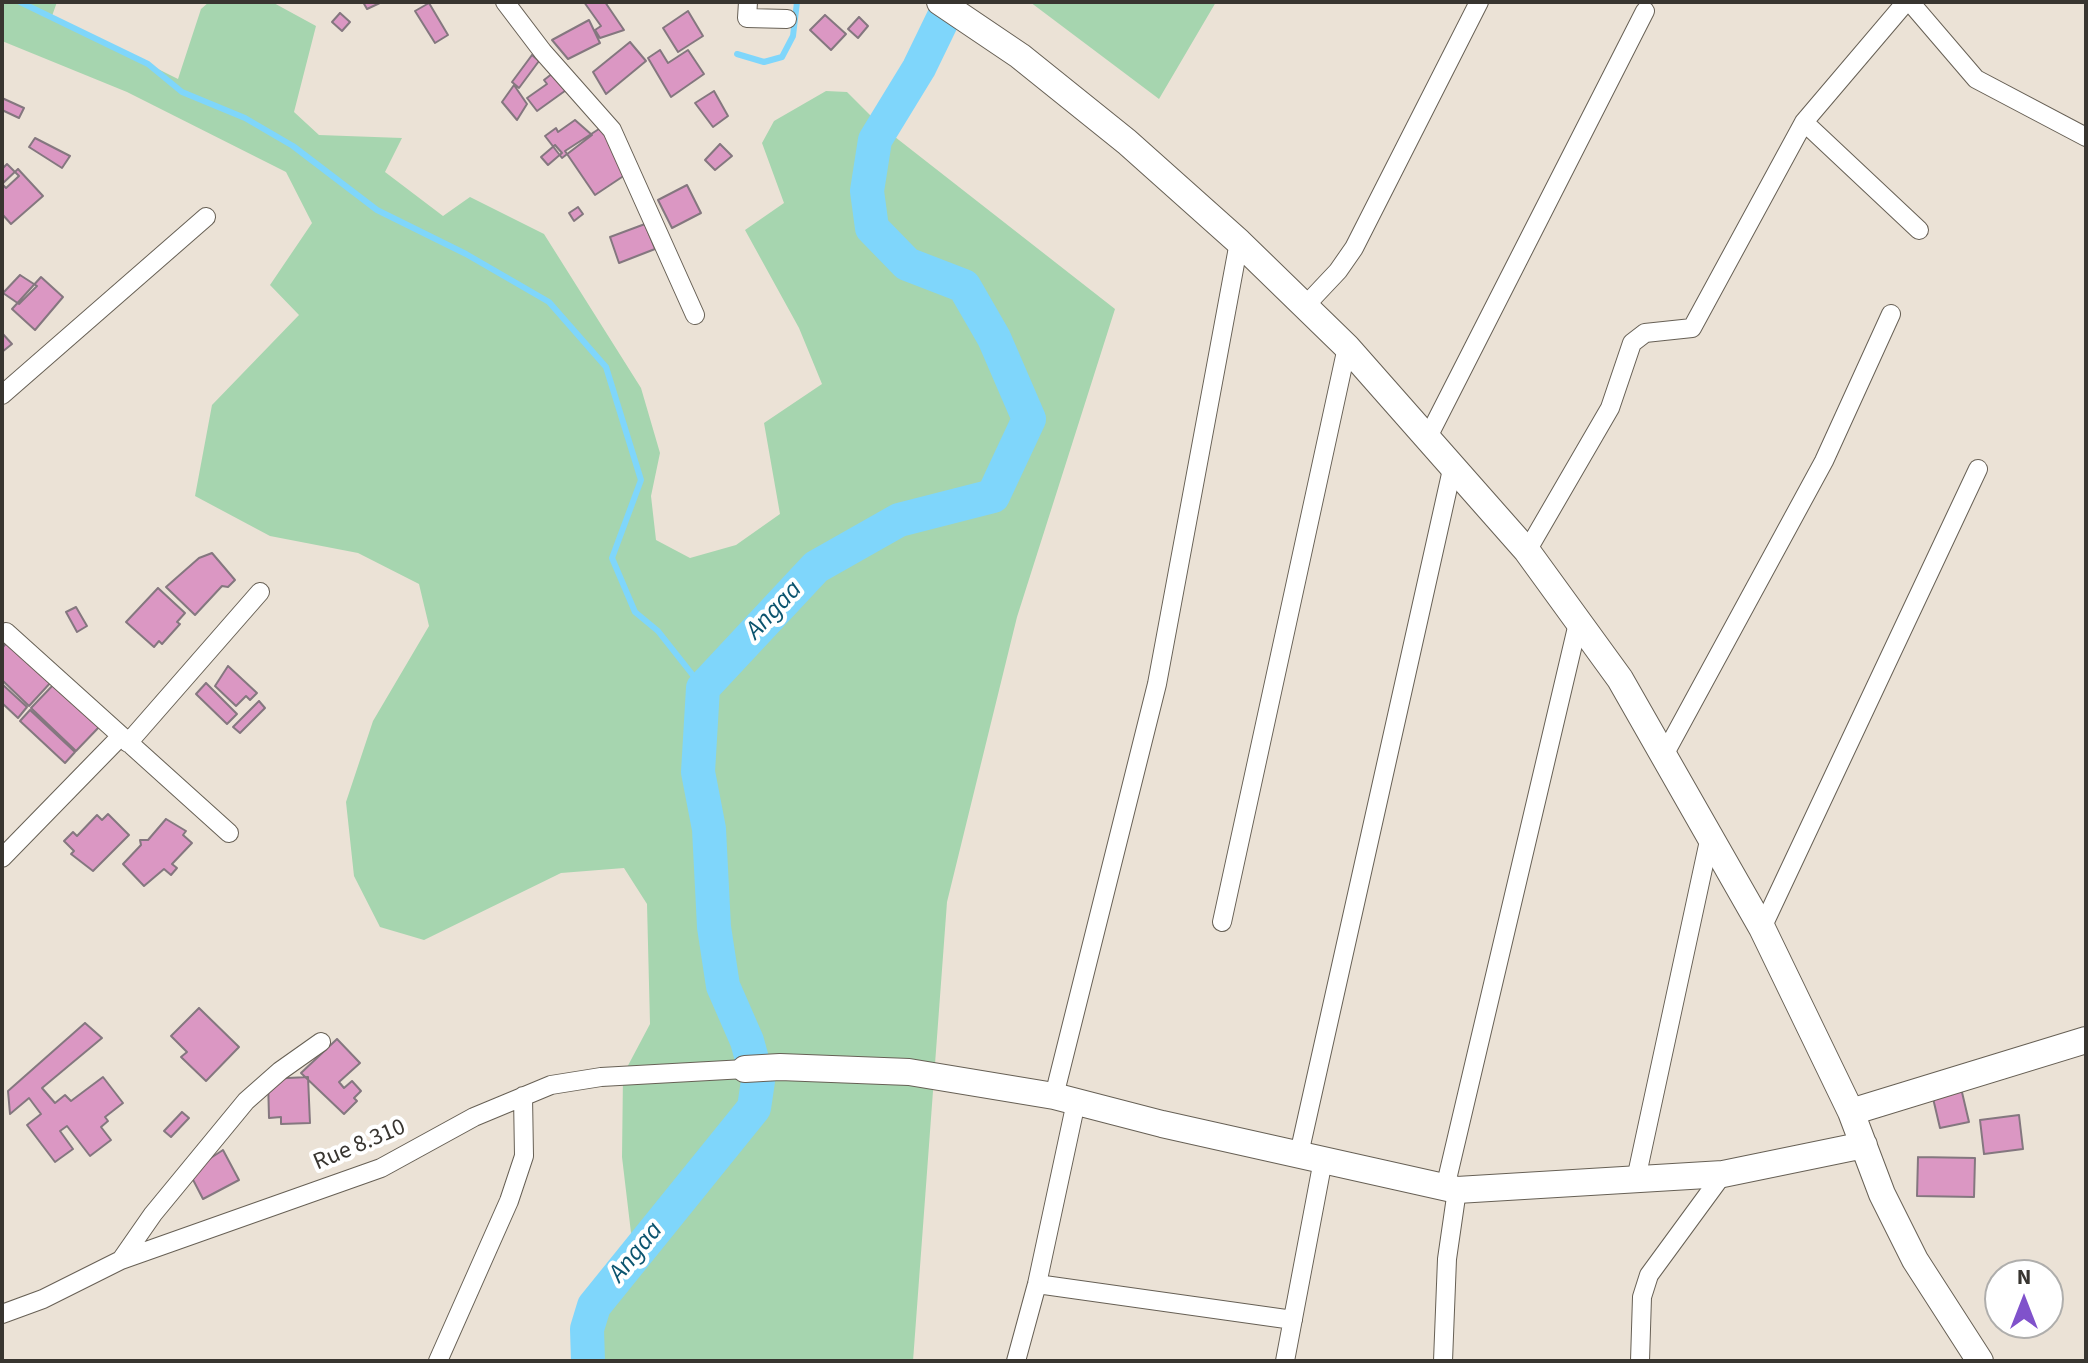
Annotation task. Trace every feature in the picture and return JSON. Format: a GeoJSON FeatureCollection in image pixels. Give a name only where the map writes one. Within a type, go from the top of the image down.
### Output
{"type":"FeatureCollection","features":[{"type":"Feature","properties":{"kind":"street"},"geometry":{"type":"LineString","coordinates":[[505,2],[543,52],[612,130],[695,315]]}},
{"type":"Feature","properties":{"kind":"street"},"geometry":{"type":"LineString","coordinates":[[748,2],[747,18],[787,19]]}},
{"type":"Feature","properties":{"kind":"street"},"geometry":{"type":"LineString","coordinates":[[1305,306],[1338,271],[1354,248],[1479,2]]}},
{"type":"Feature","properties":{"kind":"street"},"geometry":{"type":"LineString","coordinates":[[1527,551],[1610,408],[1632,343],[1645,333],[1692,328],[1804,122],[1908,2],[1976,79],[2086,137]]}},
{"type":"Feature","properties":{"kind":"street"},"geometry":{"type":"LineString","coordinates":[[941,3],[1044,75],[1239,242],[1347,347],[1527,551],[1620,679],[1762,928],[1851,1112],[1882,1194],[1915,1260],[1980,1361]]}},
{"type":"Feature","properties":{"kind":"street"},"geometry":{"type":"LineString","coordinates":[[1428,437],[1645,11]]}},
{"type":"Feature","properties":{"kind":"street"},"geometry":{"type":"LineString","coordinates":[[1804,122],[1919,230]]}},
{"type":"Feature","properties":{"kind":"street"},"geometry":{"type":"LineString","coordinates":[[2,395],[206,217]]}},
{"type":"Feature","properties":{"kind":"street"},"geometry":{"type":"LineString","coordinates":[[1016,1361],[1037,1284],[1065,1099],[1157,684],[1239,242]]}},
{"type":"Feature","properties":{"kind":"street"},"geometry":{"type":"LineString","coordinates":[[1663,757],[1824,461],[1891,314]]}},
{"type":"Feature","properties":{"kind":"street"},"geometry":{"type":"LineString","coordinates":[[1222,922],[1347,347]]}},
{"type":"Feature","properties":{"kind":"street"},"geometry":{"type":"LineString","coordinates":[[1285,1361],[1293,1320],[1311,1157],[1453,465]]}},
{"type":"Feature","properties":{"kind":"street"},"geometry":{"type":"LineString","coordinates":[[1762,928],[1978,469]]}},
{"type":"Feature","properties":{"kind":"street"},"geometry":{"type":"LineString","coordinates":[[2,858],[124,739],[260,592]]}},
{"type":"Feature","properties":{"kind":"street"},"geometry":{"type":"LineString","coordinates":[[1443,1361],[1451,1189],[1578,623]]}},
{"type":"Feature","properties":{"kind":"street"},"geometry":{"type":"LineString","coordinates":[[3,628],[229,833]]}},
{"type":"Feature","properties":{"kind":"street"},"geometry":{"type":"LineString","coordinates":[[1636,1179],[1710,836]]}},
{"type":"Feature","properties":{"kind":"street"},"geometry":{"type":"LineString","coordinates":[[1851,1112],[2086,1040]]}},
{"type":"Feature","properties":{"kind":"street"},"geometry":{"type":"LineString","coordinates":[[121,1260],[153,1214],[246,1101],[280,1071],[321,1042]]}},
{"type":"Feature","properties":{"kind":"street"},"geometry":{"type":"LineString","coordinates":[[745,1069],[780,1067],[909,1072],[1065,1099],[1451,1189],[1723,1174],[1864,1145]]}},
{"type":"Feature","properties":{"kind":"street","name":"Rue 8.310"},"geometry":{"type":"LineString","coordinates":[[2,1314],[43,1299],[121,1260],[371,1173],[474,1117],[551,1085],[601,1077],[745,1069]]}},
{"type":"Feature","properties":{"kind":"street"},"geometry":{"type":"LineString","coordinates":[[438,1361],[513,1190],[524,1156],[523,1096]]}},
{"type":"Feature","properties":{"kind":"street"},"geometry":{"type":"LineString","coordinates":[[1640,1361],[1642,1297],[1649,1275],[1723,1174]]}},
{"type":"Feature","properties":{"kind":"street"},"geometry":{"type":"LineString","coordinates":[[1037,1284],[1293,1320]]}},
{"type":"Feature","properties":{"kind":"green space"},"geometry":{"type":"Polygon","coordinates":[[[2,2],[57,2],[52,16],[178,79],[201,9],[209,2],[272,2],[316,26],[294,112],[319,135],[402,138],[385,172],[443,216],[470,197],[544,234],[641,388],[660,453],[651,496],[656,540],[690,558],[736,545],[780,514],[764,423],[822,384],[799,328],[745,230],[784,203],[762,143],[774,121],[826,91],[847,92],[881,126],[1115,309],[1017,617],[947,902],[913,1361],[588,1361],[587,1329],[594,1306],[618,1272],[634,1258],[622,1157],[623,1075],[650,1024],[647,904],[624,868],[561,873],[424,940],[380,927],[354,876],[346,802],[373,721],[429,626],[419,584],[358,553],[270,536],[195,496],[212,405],[299,315],[270,285],[312,223],[286,172],[127,92],[2,41],[2,2]]]}},
{"type":"Feature","properties":{"kind":"green space"},"geometry":{"type":"Polygon","coordinates":[[[1030,2],[1216,2],[1159,99],[1030,2]]]}},
{"type":"Feature","properties":{"kind":"building"},"geometry":{"type":"Polygon","coordinates":[[[363,2],[382,2],[367,9],[363,2]]]}},
{"type":"Feature","properties":{"kind":"building"},"geometry":{"type":"Polygon","coordinates":[[[584,2],[605,2],[624,30],[600,38],[595,30],[601,26],[584,2]]]}},
{"type":"Feature","properties":{"kind":"building"},"geometry":{"type":"Polygon","coordinates":[[[429,3],[448,35],[435,43],[415,11],[429,3]]]}},
{"type":"Feature","properties":{"kind":"building"},"geometry":{"type":"Polygon","coordinates":[[[688,11],[703,36],[678,52],[663,28],[688,11]]]}},
{"type":"Feature","properties":{"kind":"building"},"geometry":{"type":"Polygon","coordinates":[[[340,13],[350,22],[342,31],[332,22],[340,13]]]}},
{"type":"Feature","properties":{"kind":"building"},"geometry":{"type":"Polygon","coordinates":[[[825,15],[846,34],[831,50],[810,30],[825,15]]]}},
{"type":"Feature","properties":{"kind":"building"},"geometry":{"type":"Polygon","coordinates":[[[859,17],[868,26],[858,38],[848,29],[859,17]]]}},
{"type":"Feature","properties":{"kind":"building"},"geometry":{"type":"Polygon","coordinates":[[[589,20],[600,43],[568,59],[552,40],[589,20]]]}},
{"type":"Feature","properties":{"kind":"building"},"geometry":{"type":"Polygon","coordinates":[[[630,42],[646,61],[606,94],[593,72],[630,42]]]}},
{"type":"Feature","properties":{"kind":"building"},"geometry":{"type":"Polygon","coordinates":[[[660,50],[668,63],[688,50],[704,74],[671,97],[648,58],[660,50]]]}},
{"type":"Feature","properties":{"kind":"building"},"geometry":{"type":"Polygon","coordinates":[[[532,55],[539,61],[519,88],[512,82],[532,55]]]}},
{"type":"Feature","properties":{"kind":"building"},"geometry":{"type":"Polygon","coordinates":[[[553,73],[569,88],[537,111],[527,98],[547,84],[544,80],[553,73]]]}},
{"type":"Feature","properties":{"kind":"building"},"geometry":{"type":"Polygon","coordinates":[[[514,85],[527,104],[517,120],[502,102],[514,85]]]}},
{"type":"Feature","properties":{"kind":"building"},"geometry":{"type":"Polygon","coordinates":[[[714,91],[728,116],[713,127],[695,103],[714,91]]]}},
{"type":"Feature","properties":{"kind":"building"},"geometry":{"type":"Polygon","coordinates":[[[2,98],[24,108],[19,118],[2,110],[2,98]]]}},
{"type":"Feature","properties":{"kind":"building"},"geometry":{"type":"Polygon","coordinates":[[[575,120],[592,135],[562,158],[545,136],[556,128],[558,132],[575,120]]]}},
{"type":"Feature","properties":{"kind":"building"},"geometry":{"type":"Polygon","coordinates":[[[602,127],[631,171],[595,195],[565,151],[602,127]]]}},
{"type":"Feature","properties":{"kind":"building"},"geometry":{"type":"Polygon","coordinates":[[[35,138],[70,156],[62,168],[29,147],[35,138]]]}},
{"type":"Feature","properties":{"kind":"building"},"geometry":{"type":"Polygon","coordinates":[[[720,144],[732,156],[715,170],[705,160],[720,144]]]}},
{"type":"Feature","properties":{"kind":"building"},"geometry":{"type":"Polygon","coordinates":[[[555,145],[562,153],[548,165],[541,157],[555,145]]]}},
{"type":"Feature","properties":{"kind":"building"},"geometry":{"type":"Polygon","coordinates":[[[7,164],[19,176],[6,188],[2,184],[2,169],[7,164]]]}},
{"type":"Feature","properties":{"kind":"building"},"geometry":{"type":"Polygon","coordinates":[[[18,169],[43,196],[11,224],[2,214],[2,184],[18,169]]]}},
{"type":"Feature","properties":{"kind":"building"},"geometry":{"type":"Polygon","coordinates":[[[687,185],[701,213],[672,228],[658,200],[687,185]]]}},
{"type":"Feature","properties":{"kind":"building"},"geometry":{"type":"Polygon","coordinates":[[[578,207],[583,214],[574,221],[569,213],[578,207]]]}},
{"type":"Feature","properties":{"kind":"building"},"geometry":{"type":"Polygon","coordinates":[[[645,224],[655,249],[619,263],[610,237],[645,224]]]}},
{"type":"Feature","properties":{"kind":"building"},"geometry":{"type":"Polygon","coordinates":[[[20,275],[37,286],[19,304],[3,293],[20,275]]]}},
{"type":"Feature","properties":{"kind":"building"},"geometry":{"type":"Polygon","coordinates":[[[41,277],[63,297],[35,330],[12,309],[41,277]]]}},
{"type":"Feature","properties":{"kind":"building"},"geometry":{"type":"Polygon","coordinates":[[[2,333],[12,344],[2,352],[2,333]]]}},
{"type":"Feature","properties":{"kind":"building"},"geometry":{"type":"Polygon","coordinates":[[[212,553],[235,580],[228,587],[222,586],[195,615],[166,587],[199,558],[212,553]]]}},
{"type":"Feature","properties":{"kind":"building"},"geometry":{"type":"Polygon","coordinates":[[[158,588],[185,613],[177,622],[180,624],[162,644],[159,641],[154,647],[126,622],[158,588]]]}},
{"type":"Feature","properties":{"kind":"building"},"geometry":{"type":"Polygon","coordinates":[[[76,607],[87,626],[77,632],[66,612],[76,607]]]}},
{"type":"Feature","properties":{"kind":"building"},"geometry":{"type":"Polygon","coordinates":[[[9,640],[52,681],[29,706],[2,680],[2,648],[9,640]]]}},
{"type":"Feature","properties":{"kind":"building"},"geometry":{"type":"Polygon","coordinates":[[[228,666],[257,693],[250,700],[246,696],[236,706],[215,686],[228,666]]]}},
{"type":"Feature","properties":{"kind":"building"},"geometry":{"type":"Polygon","coordinates":[[[55,683],[100,726],[76,751],[31,708],[55,683]]]}},
{"type":"Feature","properties":{"kind":"building"},"geometry":{"type":"Polygon","coordinates":[[[206,683],[237,714],[227,724],[196,694],[206,683]]]}},
{"type":"Feature","properties":{"kind":"building"},"geometry":{"type":"Polygon","coordinates":[[[2,684],[27,707],[18,718],[2,703],[2,684]]]}},
{"type":"Feature","properties":{"kind":"building"},"geometry":{"type":"Polygon","coordinates":[[[259,701],[265,708],[240,733],[233,727],[259,701]]]}},
{"type":"Feature","properties":{"kind":"building"},"geometry":{"type":"Polygon","coordinates":[[[30,710],[75,752],[65,763],[20,721],[30,710]]]}},
{"type":"Feature","properties":{"kind":"building"},"geometry":{"type":"Polygon","coordinates":[[[108,814],[129,835],[93,871],[71,854],[74,851],[64,841],[73,832],[77,836],[97,815],[102,820],[108,814]]]}},
{"type":"Feature","properties":{"kind":"building"},"geometry":{"type":"Polygon","coordinates":[[[166,819],[186,831],[183,835],[192,843],[172,864],[177,868],[171,875],[164,869],[144,886],[123,864],[141,845],[140,840],[148,840],[166,819]]]}},
{"type":"Feature","properties":{"kind":"building"},"geometry":{"type":"Polygon","coordinates":[[[199,1008],[239,1047],[206,1081],[181,1057],[187,1052],[171,1036],[199,1008]]]}},
{"type":"Feature","properties":{"kind":"building"},"geometry":{"type":"Polygon","coordinates":[[[85,1023],[102,1038],[42,1088],[55,1103],[65,1095],[71,1101],[103,1077],[123,1103],[105,1117],[108,1121],[101,1127],[111,1140],[90,1156],[67,1126],[60,1131],[73,1149],[55,1162],[27,1125],[41,1114],[29,1098],[10,1114],[8,1091],[85,1023]]]}},
{"type":"Feature","properties":{"kind":"building"},"geometry":{"type":"Polygon","coordinates":[[[337,1039],[360,1063],[339,1082],[344,1088],[352,1081],[361,1091],[354,1098],[357,1101],[344,1114],[301,1073],[337,1039]]]}},
{"type":"Feature","properties":{"kind":"building"},"geometry":{"type":"Polygon","coordinates":[[[308,1077],[310,1123],[281,1124],[281,1117],[269,1118],[268,1079],[308,1077]]]}},
{"type":"Feature","properties":{"kind":"building"},"geometry":{"type":"Polygon","coordinates":[[[1961,1088],[1969,1122],[1940,1128],[1932,1094],[1961,1088]]]}},
{"type":"Feature","properties":{"kind":"building"},"geometry":{"type":"Polygon","coordinates":[[[182,1112],[189,1118],[171,1137],[164,1131],[182,1112]]]}},
{"type":"Feature","properties":{"kind":"building"},"geometry":{"type":"Polygon","coordinates":[[[2019,1115],[2023,1149],[1984,1154],[1980,1120],[2019,1115]]]}},
{"type":"Feature","properties":{"kind":"building"},"geometry":{"type":"Polygon","coordinates":[[[223,1150],[239,1180],[203,1199],[189,1172],[223,1150]]]}},
{"type":"Feature","properties":{"kind":"building"},"geometry":{"type":"Polygon","coordinates":[[[1918,1157],[1975,1158],[1974,1197],[1917,1196],[1918,1157]]]}},
{"type":"Feature","properties":{"kind":"waterway"},"geometry":{"type":"LineString","coordinates":[[20,2],[148,64],[182,92],[245,118],[293,146],[377,210],[466,254],[549,302],[606,367],[641,480],[612,558],[635,612],[658,631],[703,688]]}},
{"type":"Feature","properties":{"kind":"waterway"},"geometry":{"type":"LineString","coordinates":[[737,54],[764,62],[782,57],[793,36],[797,2]]}},
{"type":"Feature","properties":{"kind":"waterway","name":"Angaa"},"geometry":{"type":"LineString","coordinates":[[588,1361],[587,1329],[594,1306],[754,1108],[758,1081],[747,1041],[723,986],[714,927],[709,829],[698,772],[703,688],[816,567],[899,520],[993,496],[1029,419],[994,338],[964,286],[907,264],[872,228],[867,191],[875,140],[919,68],[951,2]]}}]}
